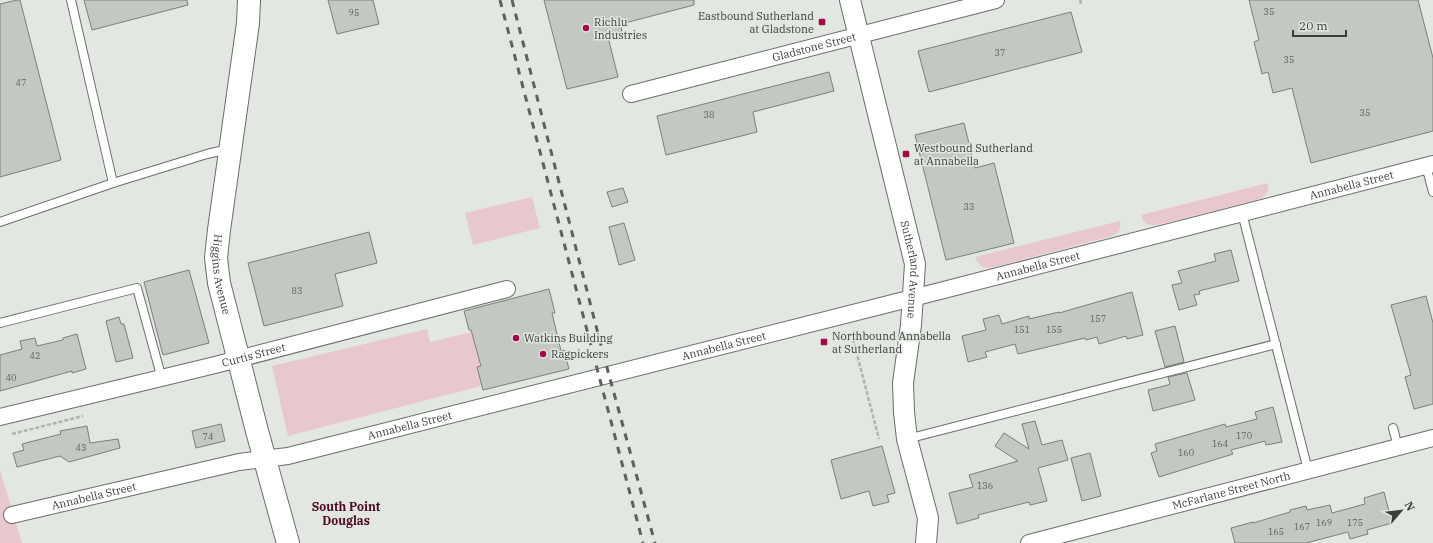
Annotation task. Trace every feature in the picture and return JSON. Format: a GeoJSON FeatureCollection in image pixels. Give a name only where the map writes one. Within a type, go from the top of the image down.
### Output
{"type":"FeatureCollection","features":[{"type":"Feature","properties":{"kind":"main road","name":"Higgins Avenue"},"geometry":{"type":"LineString","coordinates":[[249,0],[248,22],[216,258],[219,283],[238,359],[288,543]]}},
{"type":"Feature","properties":{"kind":"street","name":"Sutherland Avenue"},"geometry":{"type":"LineString","coordinates":[[850,0],[915,264],[911,325],[903,383],[904,412],[908,439],[928,518],[926,543]]}},
{"type":"Feature","properties":{"kind":"street","name":"Gladstone Street"},"geometry":{"type":"LineString","coordinates":[[631,94],[996,0]]}},
{"type":"Feature","properties":{"kind":"street","name":"Annabella Street"},"geometry":{"type":"LineString","coordinates":[[12,515],[239,462],[288,456],[1429,165]]}},
{"type":"Feature","properties":{"kind":"street","name":"Curtis Street"},"geometry":{"type":"LineString","coordinates":[[0,417],[162,379],[507,289]]}},
{"type":"Feature","properties":{"kind":"street","name":"McFarlane Street North"},"geometry":{"type":"LineString","coordinates":[[1029,543],[1433,438]]}},
{"type":"Feature","properties":{"kind":"lane"},"geometry":{"type":"LineString","coordinates":[[71,0],[113,183]]}},
{"type":"Feature","properties":{"kind":"lane"},"geometry":{"type":"LineString","coordinates":[[0,222],[113,183],[230,148]]}},
{"type":"Feature","properties":{"kind":"lane"},"geometry":{"type":"LineString","coordinates":[[1429,165],[1432,192]]}},
{"type":"Feature","properties":{"kind":"lane"},"geometry":{"type":"LineString","coordinates":[[1242,213],[1308,470]]}},
{"type":"Feature","properties":{"kind":"lane"},"geometry":{"type":"LineString","coordinates":[[0,322],[137,288],[162,379]]}},
{"type":"Feature","properties":{"kind":"lane"},"geometry":{"type":"LineString","coordinates":[[908,439],[1276,344]]}},
{"type":"Feature","properties":{"kind":"lane"},"geometry":{"type":"LineString","coordinates":[[1393,428],[1398,447]]}},
{"type":"Feature","properties":{"kind":"path"},"geometry":{"type":"LineString","coordinates":[[853,339],[879,439]]}},
{"type":"Feature","properties":{"kind":"shaded area"},"geometry":{"type":"Polygon","coordinates":[[[1268,183],[1267,192],[1260,199],[1157,225],[1146,224],[1141,215],[1268,183]]]}},
{"type":"Feature","properties":{"kind":"shaded area"},"geometry":{"type":"Polygon","coordinates":[[[532,197],[540,228],[473,245],[465,213],[532,197]]]}},
{"type":"Feature","properties":{"kind":"shaded area"},"geometry":{"type":"Polygon","coordinates":[[[1120,221],[1119,230],[1112,236],[990,268],[981,266],[975,257],[1120,221]]]}},
{"type":"Feature","properties":{"kind":"shaded area"},"geometry":{"type":"Polygon","coordinates":[[[427,329],[430,342],[472,332],[485,385],[288,436],[272,366],[427,329]]]}},
{"type":"Feature","properties":{"kind":"shaded area"},"geometry":{"type":"Polygon","coordinates":[[[0,470],[22,543],[0,543],[0,470]]]}},
{"type":"Feature","properties":{"kind":"building"},"geometry":{"type":"Polygon","coordinates":[[[20,0],[61,160],[0,177],[0,4],[20,0]]]}},
{"type":"Feature","properties":{"kind":"building"},"geometry":{"type":"Polygon","coordinates":[[[84,0],[187,0],[188,5],[92,30],[84,0]]]}},
{"type":"Feature","properties":{"kind":"building"},"geometry":{"type":"Polygon","coordinates":[[[328,0],[373,0],[379,24],[337,34],[328,0]]]}},
{"type":"Feature","properties":{"kind":"building"},"geometry":{"type":"Polygon","coordinates":[[[544,0],[694,0],[694,5],[621,24],[622,33],[608,37],[618,77],[567,89],[544,0]]]}},
{"type":"Feature","properties":{"kind":"building"},"geometry":{"type":"Polygon","coordinates":[[[1249,0],[1418,0],[1433,58],[1433,131],[1311,163],[1292,88],[1273,93],[1268,72],[1262,74],[1254,42],[1259,40],[1249,0]]]}},
{"type":"Feature","properties":{"kind":"building"},"geometry":{"type":"Polygon","coordinates":[[[1071,12],[1082,52],[929,92],[918,51],[1071,12]]]}},
{"type":"Feature","properties":{"kind":"building"},"geometry":{"type":"Polygon","coordinates":[[[829,72],[834,91],[753,112],[757,132],[666,155],[657,116],[829,72]]]}},
{"type":"Feature","properties":{"kind":"building"},"geometry":{"type":"Polygon","coordinates":[[[964,123],[975,168],[994,163],[1014,243],[946,260],[915,135],[964,123]]]}},
{"type":"Feature","properties":{"kind":"building"},"geometry":{"type":"Polygon","coordinates":[[[623,188],[628,202],[612,207],[607,192],[623,188]]]}},
{"type":"Feature","properties":{"kind":"building"},"geometry":{"type":"Polygon","coordinates":[[[624,223],[635,260],[619,265],[609,227],[624,223]]]}},
{"type":"Feature","properties":{"kind":"building"},"geometry":{"type":"Polygon","coordinates":[[[369,232],[377,263],[335,274],[343,306],[264,326],[248,263],[369,232]]]}},
{"type":"Feature","properties":{"kind":"building"},"geometry":{"type":"Polygon","coordinates":[[[1231,250],[1239,281],[1199,291],[1200,294],[1194,295],[1197,305],[1179,310],[1172,285],[1182,283],[1178,271],[1216,261],[1214,254],[1231,250]]]}},
{"type":"Feature","properties":{"kind":"building"},"geometry":{"type":"Polygon","coordinates":[[[189,270],[209,343],[163,355],[144,282],[189,270]]]}},
{"type":"Feature","properties":{"kind":"building","name":"Watkins Building"},"geometry":{"type":"Polygon","coordinates":[[[549,289],[555,313],[552,313],[561,351],[564,350],[569,369],[483,390],[477,367],[481,366],[464,311],[549,289]]]}},
{"type":"Feature","properties":{"kind":"building"},"geometry":{"type":"Polygon","coordinates":[[[1132,292],[1143,335],[1127,339],[1126,336],[1099,344],[1097,337],[1086,340],[1085,338],[1018,354],[1015,344],[985,352],[987,357],[968,362],[962,336],[986,330],[983,319],[999,315],[1002,324],[1029,316],[1029,319],[1059,313],[1132,292]]]}},
{"type":"Feature","properties":{"kind":"building"},"geometry":{"type":"Polygon","coordinates":[[[1426,296],[1433,323],[1433,404],[1414,409],[1405,377],[1411,375],[1391,305],[1426,296]]]}},
{"type":"Feature","properties":{"kind":"building"},"geometry":{"type":"Polygon","coordinates":[[[119,317],[121,324],[124,324],[133,358],[116,362],[106,321],[119,317]]]}},
{"type":"Feature","properties":{"kind":"building"},"geometry":{"type":"Polygon","coordinates":[[[1175,326],[1184,362],[1165,367],[1155,331],[1175,326]]]}},
{"type":"Feature","properties":{"kind":"building"},"geometry":{"type":"Polygon","coordinates":[[[77,334],[86,369],[72,373],[72,371],[0,391],[0,355],[22,349],[20,341],[35,338],[37,346],[63,340],[63,338],[77,334]]]}},
{"type":"Feature","properties":{"kind":"building"},"geometry":{"type":"Polygon","coordinates":[[[1187,373],[1195,400],[1153,411],[1148,390],[1170,384],[1168,377],[1187,373]]]}},
{"type":"Feature","properties":{"kind":"building"},"geometry":{"type":"Polygon","coordinates":[[[1273,407],[1282,442],[1266,445],[1265,441],[1231,450],[1233,454],[1159,477],[1151,453],[1157,451],[1155,444],[1225,424],[1226,427],[1257,419],[1255,412],[1273,407]]]}},
{"type":"Feature","properties":{"kind":"building"},"geometry":{"type":"Polygon","coordinates":[[[1035,421],[1042,445],[1062,440],[1068,460],[1038,468],[1047,501],[1030,505],[1029,502],[978,515],[979,518],[957,524],[949,493],[973,487],[969,475],[1018,461],[995,446],[1004,433],[1029,449],[1022,424],[1035,421]]]}},
{"type":"Feature","properties":{"kind":"building"},"geometry":{"type":"Polygon","coordinates":[[[221,424],[225,441],[196,448],[192,431],[221,424]]]}},
{"type":"Feature","properties":{"kind":"building"},"geometry":{"type":"Polygon","coordinates":[[[87,426],[90,443],[118,439],[120,448],[69,462],[60,456],[17,467],[13,453],[24,450],[22,444],[61,434],[60,431],[87,426]]]}},
{"type":"Feature","properties":{"kind":"building"},"geometry":{"type":"Polygon","coordinates":[[[882,446],[895,493],[887,495],[889,502],[873,506],[869,491],[841,499],[831,460],[882,446]]]}},
{"type":"Feature","properties":{"kind":"building"},"geometry":{"type":"Polygon","coordinates":[[[1090,453],[1101,496],[1082,501],[1071,458],[1090,453]]]}},
{"type":"Feature","properties":{"kind":"building"},"geometry":{"type":"Polygon","coordinates":[[[1384,492],[1392,523],[1367,530],[1368,534],[1350,539],[1348,532],[1306,543],[1235,543],[1231,528],[1253,523],[1306,506],[1307,510],[1330,505],[1332,513],[1365,504],[1364,498],[1384,492]]]}},
{"type":"Feature","properties":{"kind":"railway"},"geometry":{"type":"LineString","coordinates":[[500,0],[643,543]]}},
{"type":"Feature","properties":{"kind":"railway"},"geometry":{"type":"LineString","coordinates":[[512,0],[603,353],[655,543]]}},
{"type":"Feature","properties":{"kind":"place","name":"Eastbound Sutherland at Gladstone"},"geometry":{"type":"Point","coordinates":[822,22]}},
{"type":"Feature","properties":{"kind":"place","name":"Richlu Industries"},"geometry":{"type":"Point","coordinates":[586,28]}},
{"type":"Feature","properties":{"kind":"place","name":"Westbound Sutherland at Annabella"},"geometry":{"type":"Point","coordinates":[906,154]}},
{"type":"Feature","properties":{"kind":"place","name":"Watkins Building"},"geometry":{"type":"Point","coordinates":[516,338]}},
{"type":"Feature","properties":{"kind":"place","name":"Northbound Annabella at Sutherland"},"geometry":{"type":"Point","coordinates":[824,342]}},
{"type":"Feature","properties":{"kind":"place","name":"Ragpickers"},"geometry":{"type":"Point","coordinates":[543,354]}},
{"type":"Feature","properties":{"kind":"district","name":"South Point Douglas"},"geometry":{"type":"Point","coordinates":[346,513]}}]}
